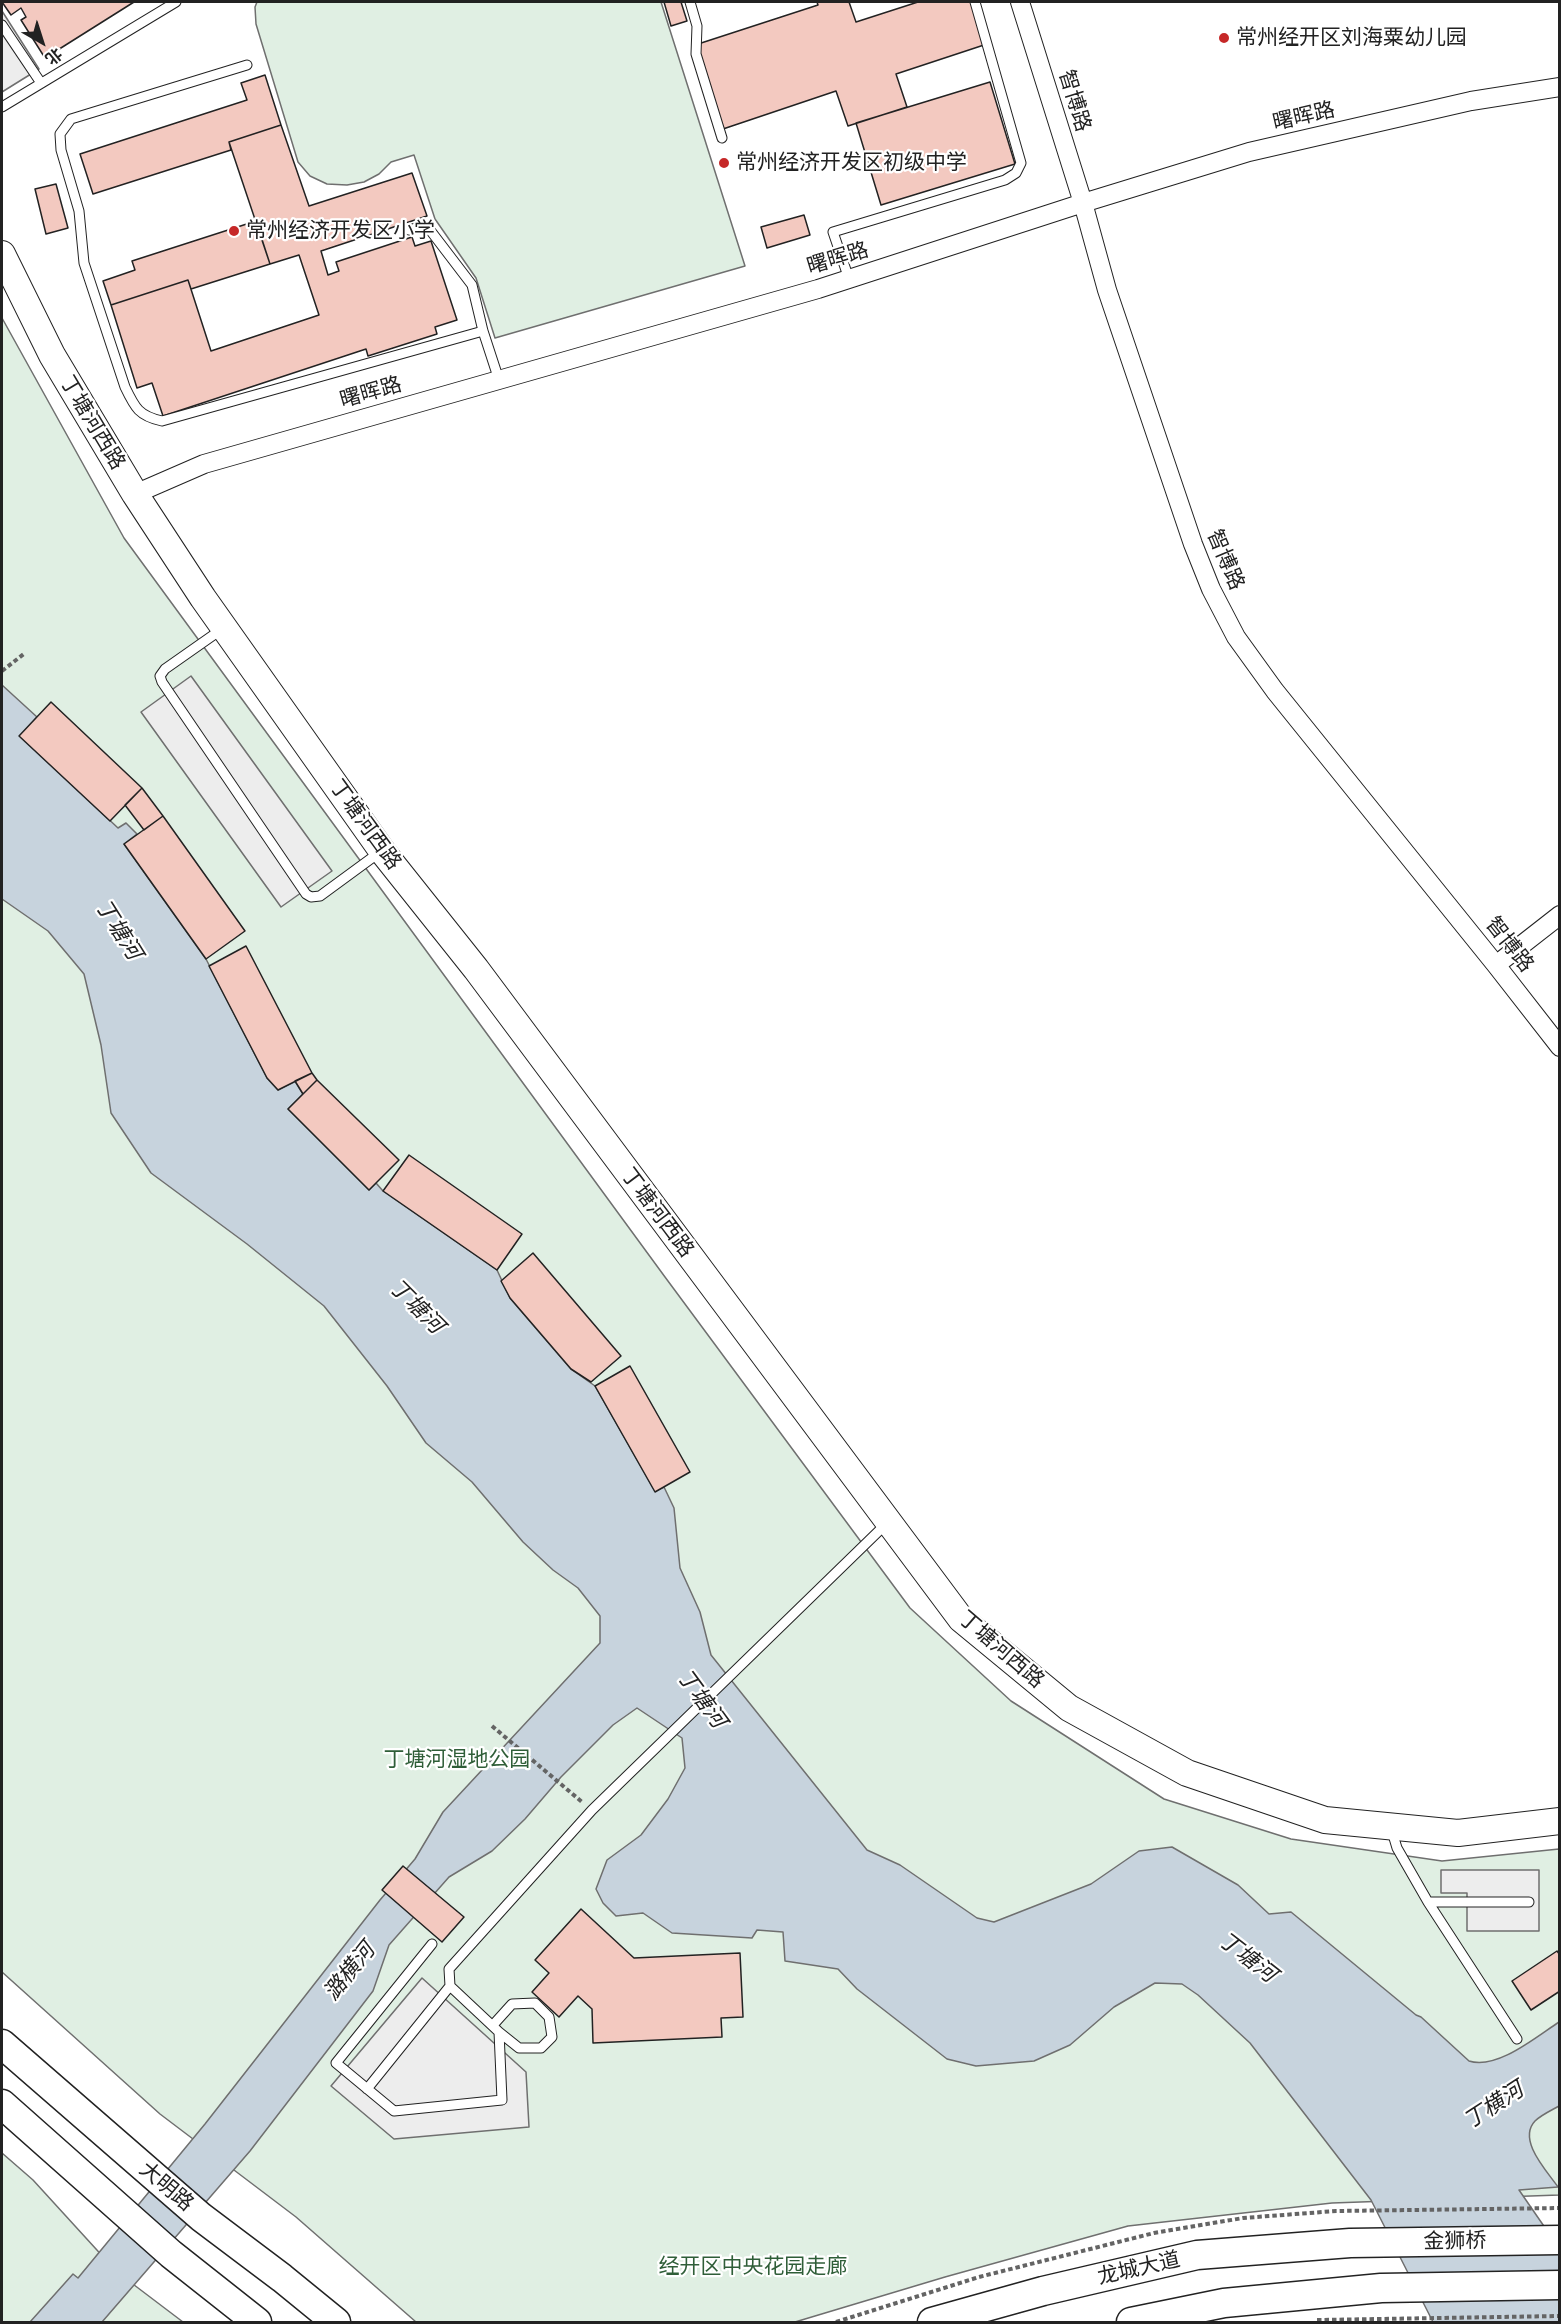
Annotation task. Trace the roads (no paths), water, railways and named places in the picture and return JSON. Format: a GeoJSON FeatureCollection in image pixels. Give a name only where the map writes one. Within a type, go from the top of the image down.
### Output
{"type":"FeatureCollection","features":[{"type":"Feature","properties":{"kind":"main road","name":"大明路"},"geometry":{"type":"LineString","coordinates":[[2,2044],[201,2217],[336,2322]]}},
{"type":"Feature","properties":{"kind":"main road"},"geometry":{"type":"LineString","coordinates":[[2,2104],[171,2254],[257,2322]]}},
{"type":"Feature","properties":{"kind":"main road","name":"金狮桥"},"geometry":{"type":"LineString","coordinates":[[1350,2243],[1560,2240]]}},
{"type":"Feature","properties":{"kind":"main road","name":"龙城大道"},"geometry":{"type":"LineString","coordinates":[[932,2322],[1043,2291],[1197,2255],[1350,2243]]}},
{"type":"Feature","properties":{"kind":"main road"},"geometry":{"type":"LineString","coordinates":[[1131,2322],[1224,2303],[1381,2288],[1560,2285]]}},
{"type":"Feature","properties":{"kind":"street","name":"智博路"},"geometry":{"type":"LineString","coordinates":[[1020,2],[1083,203],[1107,290],[1193,544],[1211,589],[1236,637],[1275,691],[1560,1047]]}},
{"type":"Feature","properties":{"kind":"street","name":"曙晖路"},"geometry":{"type":"LineString","coordinates":[[135,494],[204,464],[849,279],[1249,152],[1471,101],[1560,87]]}},
{"type":"Feature","properties":{"kind":"street","name":"丁塘河西路"},"geometry":{"type":"LineString","coordinates":[[2,254],[52,355],[135,494],[224,627],[382,851],[476,969],[961,1619],[1069,1708],[1187,1773],[1324,1820],[1458,1833],[1560,1821]]}},
{"type":"Feature","properties":{"kind":"street"},"geometry":{"type":"LineString","coordinates":[[1496,965],[1560,915]]}},
{"type":"Feature","properties":{"kind":"lane"},"geometry":{"type":"LineString","coordinates":[[2,107],[176,2]]}},
{"type":"Feature","properties":{"kind":"lane"},"geometry":{"type":"LineString","coordinates":[[690,2],[698,26],[696,54],[722,138]]}},
{"type":"Feature","properties":{"kind":"lane"},"geometry":{"type":"LineString","coordinates":[[849,279],[833,232],[1005,180],[1016,173],[1021,163],[975,2]]}},
{"type":"Feature","properties":{"kind":"lane"},"geometry":{"type":"LineString","coordinates":[[2,25],[41,83]]}},
{"type":"Feature","properties":{"kind":"lane"},"geometry":{"type":"LineString","coordinates":[[247,65],[71,118],[60,134],[61,150],[79,211],[84,263],[125,387],[134,404],[147,418],[162,421],[483,331]]}},
{"type":"Feature","properties":{"kind":"lane"},"geometry":{"type":"LineString","coordinates":[[409,230],[419,227],[430,230],[472,285],[483,331],[499,380]]}},
{"type":"Feature","properties":{"kind":"lane"},"geometry":{"type":"LineString","coordinates":[[224,627],[165,669],[160,676],[306,894],[311,897],[320,896],[382,851]]}},
{"type":"Feature","properties":{"kind":"lane"},"geometry":{"type":"LineString","coordinates":[[432,1944],[336,2063],[394,2111],[502,2100],[496,2029],[512,2004],[535,2003],[549,2017],[552,2037],[541,2048],[519,2048],[496,2029],[450,1986],[448,1969],[592,1810],[888,1522]]}},
{"type":"Feature","properties":{"kind":"lane"},"geometry":{"type":"LineString","coordinates":[[1391,1826],[1397,1848],[1428,1902],[1517,2039]]}},
{"type":"Feature","properties":{"kind":"lane"},"geometry":{"type":"LineString","coordinates":[[1428,1902],[1529,1902]]}},
{"type":"Feature","properties":{"kind":"lane"},"geometry":{"type":"LineString","coordinates":[[367,2089],[450,1986]]}},
{"type":"Feature","properties":{"kind":"water"},"geometry":{"type":"Polygon","coordinates":[[[2,685],[37,717],[20,736],[118,828],[126,823],[137,834],[124,844],[206,959],[267,1078],[278,1090],[295,1081],[303,1094],[288,1109],[369,1190],[376,1183],[383,1191],[497,1270],[510,1298],[571,1369],[595,1386],[655,1491],[664,1487],[674,1508],[680,1568],[700,1612],[711,1655],[867,1850],[900,1865],[977,1918],[994,1922],[1091,1884],[1139,1851],[1172,1847],[1238,1885],[1269,1914],[1291,1912],[1421,2017],[1469,2061],[1480,2063],[1504,2057],[1559,2022],[1559,2106],[1535,2121],[1530,2129],[1529,2137],[1531,2146],[1541,2164],[1558,2187],[1519,2190],[1559,2248],[1559,2322],[1433,2322],[1371,2200],[1250,2043],[1198,1995],[1182,1984],[1155,1983],[1114,2007],[1070,2045],[1034,2061],[976,2066],[947,2059],[857,1989],[838,1969],[785,1961],[783,1932],[757,1930],[752,1938],[672,1933],[643,1913],[616,1916],[603,1903],[596,1889],[607,1860],[641,1835],[668,1799],[685,1768],[682,1738],[637,1708],[613,1725],[492,1851],[449,1877],[389,1945],[373,1991],[250,2151],[102,2322],[30,2322],[73,2274],[78,2278],[205,2124],[380,1900],[415,1859],[443,1812],[600,1643],[600,1616],[578,1588],[553,1570],[523,1542],[472,1482],[426,1443],[387,1386],[324,1306],[247,1244],[151,1173],[111,1113],[101,1045],[84,974],[48,931],[2,899],[2,685]]]}},
{"type":"Feature","properties":{"kind":"place","name":"常州经开区刘海粟幼儿园"},"geometry":{"type":"Point","coordinates":[1224,38]}},
{"type":"Feature","properties":{"kind":"place","name":"常州经济开发区初级中学"},"geometry":{"type":"Point","coordinates":[724,163]}},
{"type":"Feature","properties":{"kind":"place","name":"常州经济开发区小学"},"geometry":{"type":"Point","coordinates":[234,231]}},
{"type":"Feature","properties":{"kind":"water label","name":"丁塘河"},"geometry":{"type":"Point","coordinates":[118,930]}},
{"type":"Feature","properties":{"kind":"water label","name":"丁塘河"},"geometry":{"type":"Point","coordinates":[416,1307]}},
{"type":"Feature","properties":{"kind":"water label","name":"丁塘河"},"geometry":{"type":"Point","coordinates":[701,1699]}},
{"type":"Feature","properties":{"kind":"water label","name":"丁塘河"},"geometry":{"type":"Point","coordinates":[1247,1958]}},
{"type":"Feature","properties":{"kind":"water label","name":"潞横河"},"geometry":{"type":"Point","coordinates":[350,1972]}},
{"type":"Feature","properties":{"kind":"water label","name":"丁横河"},"geometry":{"type":"Point","coordinates":[1494,2106]}},
{"type":"Feature","properties":{"kind":"park label","name":"丁塘河湿地公园"},"geometry":{"type":"Point","coordinates":[457,1760]}},
{"type":"Feature","properties":{"kind":"park label","name":"经开区中央花园走廊"},"geometry":{"type":"Point","coordinates":[753,2267]}}]}
